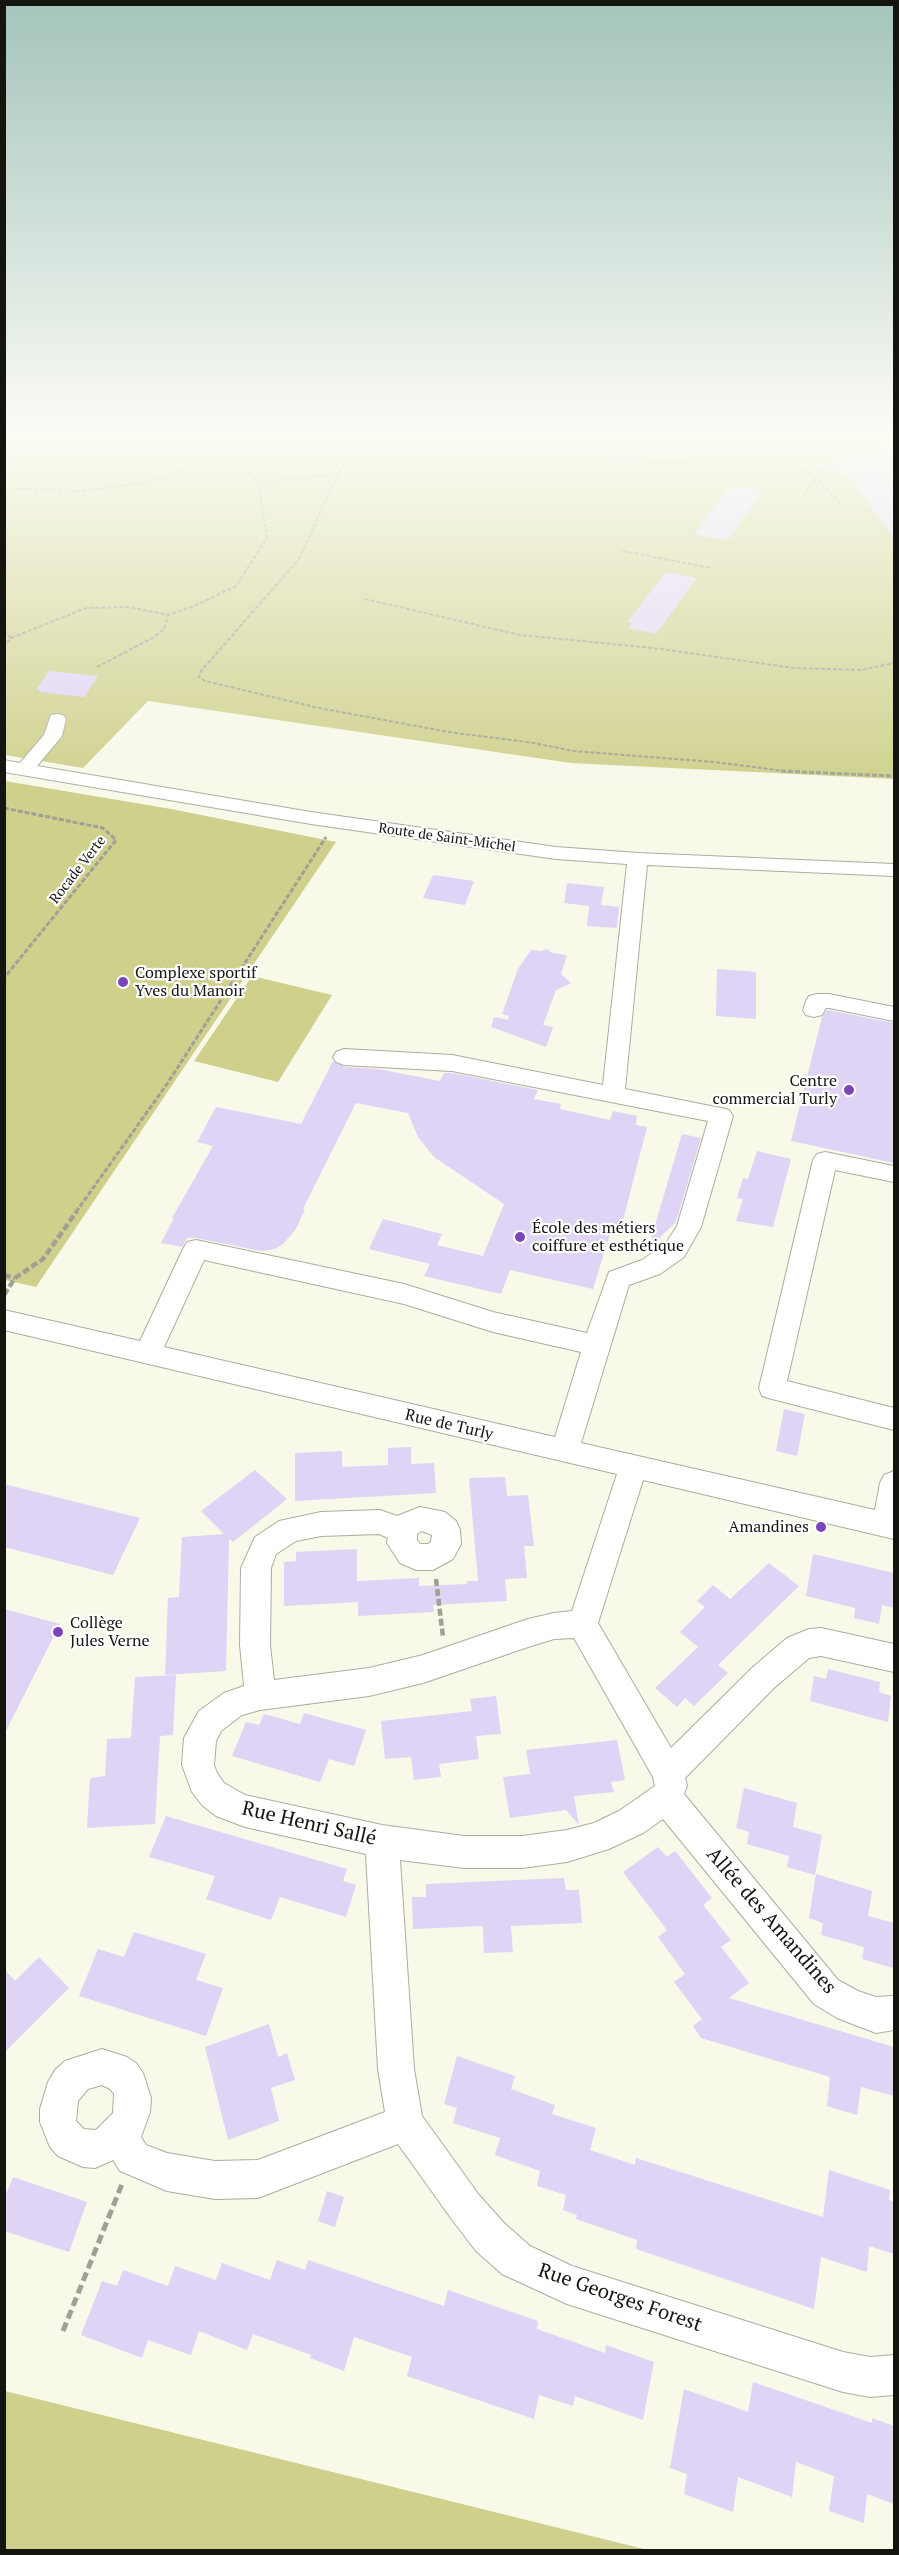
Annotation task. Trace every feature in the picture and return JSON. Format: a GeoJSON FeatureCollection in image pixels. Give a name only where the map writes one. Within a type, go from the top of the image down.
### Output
{"type":"FeatureCollection","features":[{"type":"Feature","properties":{"kind":"street"},"geometry":{"type":"LineString","coordinates":[[14,768],[53,736],[57,719]]}},
{"type":"Feature","properties":{"kind":"street","name":"Route de Saint-Michel"},"geometry":{"type":"LineString","coordinates":[[14,768],[336,821],[556,853],[638,859],[894,870]]}},
{"type":"Feature","properties":{"kind":"street"},"geometry":{"type":"LineString","coordinates":[[613,1094],[638,859]]}},
{"type":"Feature","properties":{"kind":"street"},"geometry":{"type":"LineString","coordinates":[[814,1010],[817,1002],[829,1001],[894,1014]]}},
{"type":"Feature","properties":{"kind":"street"},"geometry":{"type":"LineString","coordinates":[[344,1057],[452,1063],[721,1116],[689,1227],[675,1250],[651,1266],[618,1279],[564,1452]]}},
{"type":"Feature","properties":{"kind":"street"},"geometry":{"type":"LineString","coordinates":[[894,1174],[825,1160],[772,1388],[894,1419]]}},
{"type":"Feature","properties":{"kind":"street"},"geometry":{"type":"LineString","coordinates":[[148,1353],[196,1249],[404,1294],[493,1322],[596,1345]]}},
{"type":"Feature","properties":{"kind":"street","name":"Rue de Turly"},"geometry":{"type":"LineString","coordinates":[[4,1320],[891,1527]]}},
{"type":"Feature","properties":{"kind":"street"},"geometry":{"type":"LineString","coordinates":[[633,1468],[600,1575],[582,1624],[667,1785],[763,1678],[798,1648],[808,1643],[821,1642],[894,1658]]}},
{"type":"Feature","properties":{"kind":"street"},"geometry":{"type":"LineString","coordinates":[[891,1527],[894,1483]]}},
{"type":"Feature","properties":{"kind":"street"},"geometry":{"type":"LineString","coordinates":[[260,1696],[255,1645],[256,1568],[265,1546],[289,1530],[321,1524],[380,1522],[402,1531],[407,1525],[420,1519],[435,1521],[446,1530],[446,1544],[443,1550],[433,1557]]}},
{"type":"Feature","properties":{"kind":"street","name":"Rue Henri Sallé"},"geometry":{"type":"LineString","coordinates":[[582,1624],[554,1626],[528,1633],[446,1661],[369,1682],[260,1696],[235,1702],[220,1711],[210,1721],[200,1738],[198,1765],[203,1781],[213,1794],[228,1805],[245,1811],[382,1841],[464,1852],[522,1852],[567,1846],[597,1838],[632,1822],[667,1785]]}},
{"type":"Feature","properties":{"kind":"street","name":"Allée des Amandines"},"geometry":{"type":"LineString","coordinates":[[667,1785],[826,1992],[849,2006],[876,2015],[894,2013]]}},
{"type":"Feature","properties":{"kind":"street","name":"Rue Georges Forest"},"geometry":{"type":"LineString","coordinates":[[382,1841],[396,2069],[405,2123],[466,2208],[490,2237],[516,2260],[567,2284],[843,2372],[870,2377],[894,2375]]}},
{"type":"Feature","properties":{"kind":"street"},"geometry":{"type":"LineString","coordinates":[[126,2147],[166,2172],[214,2180],[258,2179],[405,2123]]}},
{"type":"Feature","properties":{"kind":"path"},"geometry":{"type":"LineString","coordinates":[[4,646],[11,638],[86,608],[129,607],[168,615],[192,607],[236,586],[255,556]]}},
{"type":"Feature","properties":{"kind":"path"},"geometry":{"type":"LineString","coordinates":[[300,556],[201,671],[199,677],[205,681],[319,708],[449,732],[534,743],[573,751],[714,762],[800,773],[894,776]]}},
{"type":"Feature","properties":{"kind":"path"},"geometry":{"type":"LineString","coordinates":[[650,556],[711,568]]}},
{"type":"Feature","properties":{"kind":"path"},"geometry":{"type":"LineString","coordinates":[[365,599],[520,635],[653,648],[794,668],[861,670],[894,663]]}},
{"type":"Feature","properties":{"kind":"path"},"geometry":{"type":"LineString","coordinates":[[97,667],[140,646],[164,629],[168,615]]}},
{"type":"Feature","properties":{"kind":"path"},"geometry":{"type":"LineString","coordinates":[[4,631],[11,638]]}},
{"type":"Feature","properties":{"kind":"path","name":"Rocade Verte"},"geometry":{"type":"LineString","coordinates":[[4,808],[103,828],[116,840],[4,978]]}},
{"type":"Feature","properties":{"kind":"path"},"geometry":{"type":"LineString","coordinates":[[4,1295],[15,1278],[44,1259],[140,1123],[336,821]]}},
{"type":"Feature","properties":{"kind":"path"},"geometry":{"type":"LineString","coordinates":[[4,1275],[15,1278]]}},
{"type":"Feature","properties":{"kind":"path"},"geometry":{"type":"LineString","coordinates":[[433,1557],[446,1661]]}},
{"type":"Feature","properties":{"kind":"path"},"geometry":{"type":"LineString","coordinates":[[63,2331],[126,2147]]}},
{"type":"Feature","properties":{"kind":"green space"},"geometry":{"type":"Polygon","coordinates":[[[4,556],[894,556],[894,779],[571,763],[148,701],[83,768],[5,755],[4,556]]]}},
{"type":"Feature","properties":{"kind":"green space","name":"Complexe sportif Yves du Manoir"},"geometry":{"type":"Polygon","coordinates":[[[5,781],[171,809],[336,842],[36,1287],[5,1280],[5,781]]]}},
{"type":"Feature","properties":{"kind":"green space"},"geometry":{"type":"Polygon","coordinates":[[[252,976],[332,995],[278,1082],[194,1061],[252,976]]]}},
{"type":"Feature","properties":{"kind":"green space"},"geometry":{"type":"Polygon","coordinates":[[[5,2391],[648,2550],[5,2550],[5,2391]]]}},
{"type":"Feature","properties":{"kind":"building"},"geometry":{"type":"Polygon","coordinates":[[[666,572],[697,578],[656,634],[628,628],[632,623],[627,622],[666,572]]]}},
{"type":"Feature","properties":{"kind":"building"},"geometry":{"type":"Polygon","coordinates":[[[49,671],[98,676],[84,697],[39,692],[40,690],[36,690],[49,671]]]}},
{"type":"Feature","properties":{"kind":"building"},"geometry":{"type":"Polygon","coordinates":[[[433,875],[474,881],[465,905],[423,898],[433,875]]]}},
{"type":"Feature","properties":{"kind":"building"},"geometry":{"type":"Polygon","coordinates":[[[567,883],[604,887],[601,905],[619,907],[617,928],[587,926],[589,906],[564,903],[567,883]]]}},
{"type":"Feature","properties":{"kind":"building"},"geometry":{"type":"Polygon","coordinates":[[[547,949],[552,953],[567,955],[561,974],[571,983],[556,990],[543,1025],[553,1027],[546,1047],[491,1027],[494,1017],[508,1020],[509,1016],[502,1014],[518,969],[531,950],[547,949]]]}},
{"type":"Feature","properties":{"kind":"building"},"geometry":{"type":"Polygon","coordinates":[[[717,969],[756,972],[756,1019],[716,1016],[717,969]]]}},
{"type":"Feature","properties":{"kind":"building","name":"Centre commercial Turly"},"geometry":{"type":"Polygon","coordinates":[[[827,1010],[894,1023],[894,1163],[791,1141],[822,1017],[827,1010]]]}},
{"type":"Feature","properties":{"kind":"building"},"geometry":{"type":"Polygon","coordinates":[[[333,1061],[344,1067],[378,1069],[440,1081],[444,1073],[452,1073],[538,1090],[534,1099],[561,1104],[560,1109],[610,1120],[613,1111],[637,1116],[636,1125],[647,1127],[619,1236],[610,1234],[593,1289],[510,1270],[501,1294],[424,1276],[430,1264],[369,1249],[383,1219],[442,1234],[437,1245],[483,1256],[504,1204],[434,1157],[418,1137],[408,1113],[356,1103],[303,1209],[305,1209],[296,1229],[283,1244],[275,1249],[261,1251],[196,1238],[187,1238],[182,1247],[161,1243],[174,1218],[172,1218],[213,1146],[197,1142],[216,1107],[301,1124],[333,1061]]]}},
{"type":"Feature","properties":{"kind":"building"},"geometry":{"type":"Polygon","coordinates":[[[682,1134],[701,1138],[676,1222],[648,1249],[682,1134]]]}},
{"type":"Feature","properties":{"kind":"building"},"geometry":{"type":"Polygon","coordinates":[[[757,1151],[791,1159],[773,1227],[736,1221],[743,1199],[737,1198],[743,1178],[748,1179],[757,1151]]]}},
{"type":"Feature","properties":{"kind":"building"},"geometry":{"type":"Polygon","coordinates":[[[784,1409],[805,1414],[797,1456],[776,1451],[784,1409]]]}},
{"type":"Feature","properties":{"kind":"building"},"geometry":{"type":"Polygon","coordinates":[[[411,1447],[411,1464],[434,1463],[436,1493],[295,1501],[295,1453],[342,1451],[342,1467],[388,1465],[388,1448],[411,1447]]]}},
{"type":"Feature","properties":{"kind":"building"},"geometry":{"type":"Polygon","coordinates":[[[255,1470],[287,1499],[233,1542],[229,1539],[226,1671],[165,1675],[168,1598],[179,1597],[182,1537],[224,1534],[201,1511],[255,1470]]]}},
{"type":"Feature","properties":{"kind":"building"},"geometry":{"type":"Polygon","coordinates":[[[505,1477],[507,1496],[528,1495],[534,1546],[524,1546],[527,1578],[505,1579],[507,1601],[433,1605],[434,1612],[358,1616],[358,1602],[284,1606],[284,1562],[296,1561],[296,1552],[357,1549],[357,1581],[419,1578],[419,1586],[467,1584],[467,1581],[478,1581],[469,1478],[505,1477]]]}},
{"type":"Feature","properties":{"kind":"building"},"geometry":{"type":"Polygon","coordinates":[[[4,1484],[140,1518],[113,1575],[4,1547],[4,1484]]]}},
{"type":"Feature","properties":{"kind":"building"},"geometry":{"type":"Polygon","coordinates":[[[813,1554],[894,1573],[894,1608],[882,1605],[879,1624],[854,1618],[855,1608],[806,1596],[813,1554]]]}},
{"type":"Feature","properties":{"kind":"building"},"geometry":{"type":"Polygon","coordinates":[[[769,1563],[799,1586],[718,1665],[728,1673],[694,1706],[685,1698],[677,1707],[655,1688],[698,1647],[680,1632],[705,1607],[697,1601],[713,1585],[730,1599],[769,1563]]]}},
{"type":"Feature","properties":{"kind":"building"},"geometry":{"type":"Polygon","coordinates":[[[4,1609],[60,1624],[4,1735],[4,1609]]]}},
{"type":"Feature","properties":{"kind":"building"},"geometry":{"type":"Polygon","coordinates":[[[828,1669],[880,1682],[879,1692],[891,1696],[888,1722],[810,1701],[814,1676],[826,1679],[828,1669]]]}},
{"type":"Feature","properties":{"kind":"building"},"geometry":{"type":"Polygon","coordinates":[[[176,1675],[173,1735],[160,1736],[155,1824],[87,1828],[90,1778],[105,1776],[107,1739],[131,1738],[135,1677],[176,1675]]]}},
{"type":"Feature","properties":{"kind":"building"},"geometry":{"type":"Polygon","coordinates":[[[496,1696],[501,1734],[476,1736],[479,1759],[439,1764],[441,1777],[414,1780],[411,1757],[385,1759],[381,1721],[472,1711],[470,1699],[496,1696]]]}},
{"type":"Feature","properties":{"kind":"building"},"geometry":{"type":"Polygon","coordinates":[[[304,1713],[366,1730],[354,1766],[329,1759],[320,1782],[232,1756],[246,1722],[259,1725],[264,1714],[300,1724],[304,1713]]]}},
{"type":"Feature","properties":{"kind":"building"},"geometry":{"type":"Polygon","coordinates":[[[617,1740],[625,1780],[611,1782],[614,1792],[574,1796],[579,1825],[566,1810],[510,1818],[503,1777],[530,1774],[526,1750],[617,1740]]]}},
{"type":"Feature","properties":{"kind":"building"},"geometry":{"type":"Polygon","coordinates":[[[744,1788],[797,1803],[793,1827],[822,1835],[815,1875],[787,1867],[789,1856],[747,1844],[749,1832],[736,1828],[744,1788]]]}},
{"type":"Feature","properties":{"kind":"building"},"geometry":{"type":"Polygon","coordinates":[[[166,1816],[347,1869],[343,1881],[356,1885],[346,1917],[280,1897],[271,1920],[206,1899],[215,1876],[149,1857],[166,1816]]]}},
{"type":"Feature","properties":{"kind":"building"},"geometry":{"type":"Polygon","coordinates":[[[658,1847],[667,1857],[675,1851],[712,1898],[703,1905],[731,1940],[721,1947],[749,1983],[729,1998],[894,2047],[894,2096],[861,2087],[857,2115],[827,2106],[830,2077],[701,2038],[693,2026],[702,2019],[674,1982],[685,1974],[658,1937],[667,1930],[623,1872],[658,1847]]]}},
{"type":"Feature","properties":{"kind":"building"},"geometry":{"type":"Polygon","coordinates":[[[816,1874],[872,1891],[868,1916],[894,1923],[893,1968],[862,1959],[864,1947],[821,1935],[823,1923],[809,1918],[816,1874]]]}},
{"type":"Feature","properties":{"kind":"building"},"geometry":{"type":"Polygon","coordinates":[[[564,1878],[566,1890],[579,1890],[582,1923],[511,1926],[513,1952],[484,1953],[483,1926],[413,1929],[412,1897],[426,1897],[426,1884],[564,1878]]]}},
{"type":"Feature","properties":{"kind":"building"},"geometry":{"type":"Polygon","coordinates":[[[134,1932],[206,1954],[196,1980],[223,1988],[206,2036],[79,1996],[98,1949],[124,1957],[134,1932]]]}},
{"type":"Feature","properties":{"kind":"building"},"geometry":{"type":"Polygon","coordinates":[[[39,1957],[69,1988],[4,2053],[4,1969],[15,1981],[39,1957]]]}},
{"type":"Feature","properties":{"kind":"building"},"geometry":{"type":"Polygon","coordinates":[[[269,2024],[278,2057],[287,2053],[295,2080],[271,2088],[279,2121],[228,2140],[205,2047],[269,2024]]]}},
{"type":"Feature","properties":{"kind":"building"},"geometry":{"type":"Polygon","coordinates":[[[457,2056],[515,2076],[511,2089],[555,2105],[552,2114],[596,2128],[590,2150],[635,2165],[636,2158],[823,2217],[829,2170],[890,2190],[889,2200],[894,2202],[894,2254],[869,2246],[867,2272],[821,2257],[814,2309],[636,2249],[637,2240],[576,2219],[577,2215],[563,2210],[566,2195],[537,2186],[540,2171],[495,2155],[500,2138],[453,2123],[457,2108],[444,2104],[457,2056]]]}},
{"type":"Feature","properties":{"kind":"building"},"geometry":{"type":"Polygon","coordinates":[[[13,2177],[87,2202],[69,2252],[4,2231],[4,2199],[13,2177]]]}},
{"type":"Feature","properties":{"kind":"building"},"geometry":{"type":"Polygon","coordinates":[[[327,2191],[344,2197],[335,2227],[318,2221],[327,2191]]]}},
{"type":"Feature","properties":{"kind":"building"},"geometry":{"type":"Polygon","coordinates":[[[277,2260],[305,2270],[308,2260],[444,2306],[448,2290],[538,2321],[537,2329],[605,2353],[606,2345],[654,2362],[643,2420],[575,2396],[573,2406],[539,2395],[534,2419],[407,2376],[412,2357],[354,2337],[344,2371],[310,2358],[311,2355],[253,2334],[247,2350],[199,2331],[191,2355],[148,2340],[142,2358],[81,2335],[102,2281],[117,2286],[123,2270],[168,2286],[175,2266],[216,2280],[222,2263],[270,2280],[277,2260]]]}},
{"type":"Feature","properties":{"kind":"building"},"geometry":{"type":"Polygon","coordinates":[[[753,2382],[872,2423],[872,2418],[894,2426],[894,2504],[867,2494],[864,2523],[829,2511],[834,2476],[796,2462],[792,2497],[738,2477],[733,2512],[684,2494],[687,2474],[670,2468],[684,2389],[748,2412],[753,2382]]]}},
{"type":"Feature","properties":{"kind":"place","name":"Complexe sportif Yves du Manoir"},"geometry":{"type":"Point","coordinates":[123,982]}},
{"type":"Feature","properties":{"kind":"place","name":"Centre commercial Turly"},"geometry":{"type":"Point","coordinates":[849,1090]}},
{"type":"Feature","properties":{"kind":"place","name":"École des métiers coiffure et esthétique"},"geometry":{"type":"Point","coordinates":[520,1237]}},
{"type":"Feature","properties":{"kind":"place","name":"Amandines"},"geometry":{"type":"Point","coordinates":[821,1527]}},
{"type":"Feature","properties":{"kind":"place","name":"Collège Jules Verne"},"geometry":{"type":"Point","coordinates":[58,1632]}}]}
